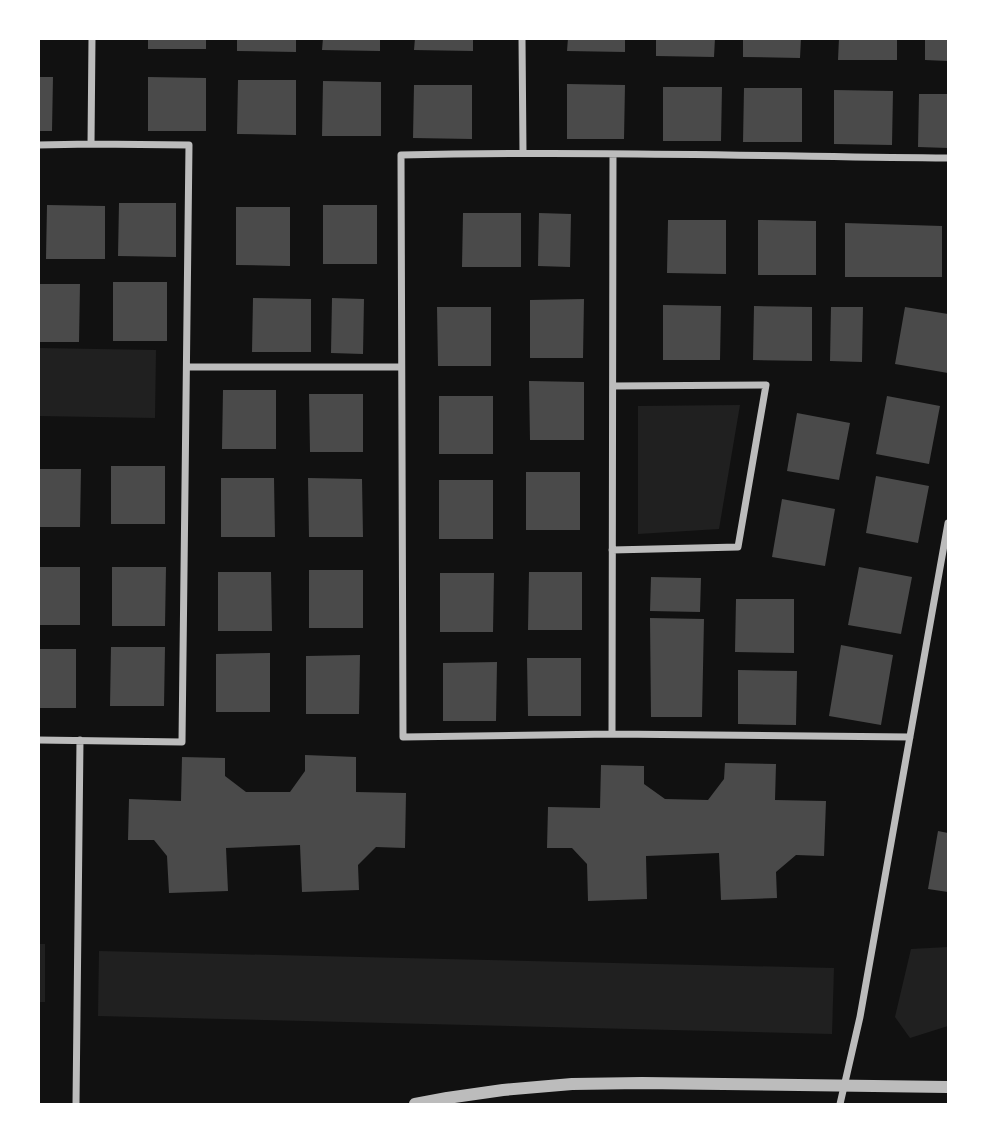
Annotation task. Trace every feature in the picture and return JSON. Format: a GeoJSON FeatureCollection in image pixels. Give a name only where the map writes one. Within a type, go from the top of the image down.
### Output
{"type":"FeatureCollection","features":[{"type":"Feature","properties":{"kind":"street"},"geometry":{"type":"LineString","coordinates":[[91,144],[92,38]]}},
{"type":"Feature","properties":{"kind":"street"},"geometry":{"type":"LineString","coordinates":[[522,38],[523,152]]}},
{"type":"Feature","properties":{"kind":"street"},"geometry":{"type":"LineString","coordinates":[[38,145],[189,145],[182,742],[38,740]]}},
{"type":"Feature","properties":{"kind":"street"},"geometry":{"type":"LineString","coordinates":[[910,737],[612,734],[403,737],[401,155],[523,152],[948,158]]}},
{"type":"Feature","properties":{"kind":"street"},"geometry":{"type":"LineString","coordinates":[[612,734],[613,155]]}},
{"type":"Feature","properties":{"kind":"street"},"geometry":{"type":"LineString","coordinates":[[187,367],[401,368]]}},
{"type":"Feature","properties":{"kind":"street"},"geometry":{"type":"LineString","coordinates":[[612,386],[766,385],[738,547],[612,550]]}},
{"type":"Feature","properties":{"kind":"street"},"geometry":{"type":"LineString","coordinates":[[840,1104],[860,1017],[948,523]]}},
{"type":"Feature","properties":{"kind":"street"},"geometry":{"type":"LineString","coordinates":[[76,1104],[80,740]]}},
{"type":"Feature","properties":{"kind":"street"},"geometry":{"type":"LineString","coordinates":[[415,1104],[503,1090],[572,1084],[948,1087]]}},
{"type":"Feature","properties":{"kind":"shaded area"},"geometry":{"type":"Polygon","coordinates":[[[39,348],[156,350],[155,418],[39,416],[39,348]]]}},
{"type":"Feature","properties":{"kind":"shaded area"},"geometry":{"type":"Polygon","coordinates":[[[740,405],[719,529],[638,534],[638,406],[740,405]]]}},
{"type":"Feature","properties":{"kind":"shaded area"},"geometry":{"type":"Polygon","coordinates":[[[39,944],[45,944],[45,1002],[39,1002],[39,944]]]}},
{"type":"Feature","properties":{"kind":"shaded area"},"geometry":{"type":"Polygon","coordinates":[[[948,947],[948,1026],[910,1038],[895,1017],[911,949],[948,947]]]}},
{"type":"Feature","properties":{"kind":"shaded area"},"geometry":{"type":"Polygon","coordinates":[[[99,951],[834,968],[832,1034],[98,1016],[99,951]]]}},
{"type":"Feature","properties":{"kind":"building"},"geometry":{"type":"Polygon","coordinates":[[[148,38],[206,38],[206,49],[148,49],[148,38]]]}},
{"type":"Feature","properties":{"kind":"building"},"geometry":{"type":"Polygon","coordinates":[[[237,38],[296,38],[296,52],[237,51],[237,38]]]}},
{"type":"Feature","properties":{"kind":"building"},"geometry":{"type":"Polygon","coordinates":[[[323,38],[380,38],[380,51],[322,50],[323,38]]]}},
{"type":"Feature","properties":{"kind":"building"},"geometry":{"type":"Polygon","coordinates":[[[415,38],[473,38],[473,51],[414,50],[415,38]]]}},
{"type":"Feature","properties":{"kind":"building"},"geometry":{"type":"Polygon","coordinates":[[[568,38],[625,38],[625,52],[567,51],[568,38]]]}},
{"type":"Feature","properties":{"kind":"building"},"geometry":{"type":"Polygon","coordinates":[[[656,38],[715,38],[714,57],[656,56],[656,38]]]}},
{"type":"Feature","properties":{"kind":"building"},"geometry":{"type":"Polygon","coordinates":[[[743,38],[801,38],[800,58],[743,57],[743,38]]]}},
{"type":"Feature","properties":{"kind":"building"},"geometry":{"type":"Polygon","coordinates":[[[839,38],[897,38],[897,60],[838,60],[839,38]]]}},
{"type":"Feature","properties":{"kind":"building"},"geometry":{"type":"Polygon","coordinates":[[[925,38],[948,38],[948,61],[925,60],[925,38]]]}},
{"type":"Feature","properties":{"kind":"building"},"geometry":{"type":"Polygon","coordinates":[[[38,77],[53,77],[52,131],[38,131],[38,77]]]}},
{"type":"Feature","properties":{"kind":"building"},"geometry":{"type":"Polygon","coordinates":[[[148,77],[206,78],[206,131],[148,131],[148,77]]]}},
{"type":"Feature","properties":{"kind":"building"},"geometry":{"type":"Polygon","coordinates":[[[238,80],[296,80],[296,135],[237,134],[238,80]]]}},
{"type":"Feature","properties":{"kind":"building"},"geometry":{"type":"Polygon","coordinates":[[[323,81],[381,82],[381,136],[322,136],[323,81]]]}},
{"type":"Feature","properties":{"kind":"building"},"geometry":{"type":"Polygon","coordinates":[[[567,84],[625,85],[624,139],[567,139],[567,84]]]}},
{"type":"Feature","properties":{"kind":"building"},"geometry":{"type":"Polygon","coordinates":[[[414,85],[472,85],[472,139],[413,138],[414,85]]]}},
{"type":"Feature","properties":{"kind":"building"},"geometry":{"type":"Polygon","coordinates":[[[663,87],[722,87],[721,141],[663,141],[663,87]]]}},
{"type":"Feature","properties":{"kind":"building"},"geometry":{"type":"Polygon","coordinates":[[[744,88],[802,88],[802,142],[743,142],[744,88]]]}},
{"type":"Feature","properties":{"kind":"building"},"geometry":{"type":"Polygon","coordinates":[[[834,90],[893,91],[892,145],[834,144],[834,90]]]}},
{"type":"Feature","properties":{"kind":"building"},"geometry":{"type":"Polygon","coordinates":[[[919,94],[948,94],[948,148],[918,147],[919,94]]]}},
{"type":"Feature","properties":{"kind":"building"},"geometry":{"type":"Polygon","coordinates":[[[119,203],[176,203],[176,257],[118,256],[119,203]]]}},
{"type":"Feature","properties":{"kind":"building"},"geometry":{"type":"Polygon","coordinates":[[[47,205],[105,206],[105,259],[46,259],[47,205]]]}},
{"type":"Feature","properties":{"kind":"building"},"geometry":{"type":"Polygon","coordinates":[[[323,205],[377,205],[377,264],[323,264],[323,205]]]}},
{"type":"Feature","properties":{"kind":"building"},"geometry":{"type":"Polygon","coordinates":[[[236,207],[290,207],[290,266],[236,265],[236,207]]]}},
{"type":"Feature","properties":{"kind":"building"},"geometry":{"type":"Polygon","coordinates":[[[463,213],[521,213],[521,267],[462,267],[463,213]]]}},
{"type":"Feature","properties":{"kind":"building"},"geometry":{"type":"Polygon","coordinates":[[[539,213],[571,214],[570,267],[538,266],[539,213]]]}},
{"type":"Feature","properties":{"kind":"building"},"geometry":{"type":"Polygon","coordinates":[[[668,220],[726,220],[726,274],[667,273],[668,220]]]}},
{"type":"Feature","properties":{"kind":"building"},"geometry":{"type":"Polygon","coordinates":[[[758,220],[816,221],[816,275],[758,275],[758,220]]]}},
{"type":"Feature","properties":{"kind":"building"},"geometry":{"type":"Polygon","coordinates":[[[845,223],[942,226],[942,277],[845,277],[845,223]]]}},
{"type":"Feature","properties":{"kind":"building"},"geometry":{"type":"Polygon","coordinates":[[[113,282],[167,282],[167,341],[113,341],[113,282]]]}},
{"type":"Feature","properties":{"kind":"building"},"geometry":{"type":"Polygon","coordinates":[[[38,284],[80,284],[79,342],[38,342],[38,284]]]}},
{"type":"Feature","properties":{"kind":"building"},"geometry":{"type":"Polygon","coordinates":[[[253,298],[311,299],[311,352],[252,352],[253,298]]]}},
{"type":"Feature","properties":{"kind":"building"},"geometry":{"type":"Polygon","coordinates":[[[332,298],[364,299],[363,354],[331,353],[332,298]]]}},
{"type":"Feature","properties":{"kind":"building"},"geometry":{"type":"Polygon","coordinates":[[[584,299],[583,358],[530,358],[530,300],[584,299]]]}},
{"type":"Feature","properties":{"kind":"building"},"geometry":{"type":"Polygon","coordinates":[[[663,305],[721,306],[720,360],[663,360],[663,305]]]}},
{"type":"Feature","properties":{"kind":"building"},"geometry":{"type":"Polygon","coordinates":[[[754,306],[812,307],[812,361],[753,360],[754,306]]]}},
{"type":"Feature","properties":{"kind":"building"},"geometry":{"type":"Polygon","coordinates":[[[437,307],[491,307],[491,366],[438,366],[437,307]]]}},
{"type":"Feature","properties":{"kind":"building"},"geometry":{"type":"Polygon","coordinates":[[[831,307],[863,307],[862,362],[830,361],[831,307]]]}},
{"type":"Feature","properties":{"kind":"building"},"geometry":{"type":"Polygon","coordinates":[[[905,307],[948,314],[948,373],[895,364],[905,307]]]}},
{"type":"Feature","properties":{"kind":"building"},"geometry":{"type":"Polygon","coordinates":[[[529,381],[584,382],[584,440],[530,440],[529,381]]]}},
{"type":"Feature","properties":{"kind":"building"},"geometry":{"type":"Polygon","coordinates":[[[223,390],[276,390],[276,449],[222,449],[223,390]]]}},
{"type":"Feature","properties":{"kind":"building"},"geometry":{"type":"Polygon","coordinates":[[[309,394],[363,394],[363,452],[310,452],[309,394]]]}},
{"type":"Feature","properties":{"kind":"building"},"geometry":{"type":"Polygon","coordinates":[[[439,396],[493,396],[493,454],[439,454],[439,396]]]}},
{"type":"Feature","properties":{"kind":"building"},"geometry":{"type":"Polygon","coordinates":[[[887,396],[940,406],[929,464],[876,454],[887,396]]]}},
{"type":"Feature","properties":{"kind":"building"},"geometry":{"type":"Polygon","coordinates":[[[797,413],[850,423],[839,480],[787,471],[797,413]]]}},
{"type":"Feature","properties":{"kind":"building"},"geometry":{"type":"Polygon","coordinates":[[[111,466],[165,466],[165,524],[111,524],[111,466]]]}},
{"type":"Feature","properties":{"kind":"building"},"geometry":{"type":"Polygon","coordinates":[[[38,469],[81,469],[80,527],[38,527],[38,469]]]}},
{"type":"Feature","properties":{"kind":"building"},"geometry":{"type":"Polygon","coordinates":[[[526,472],[580,472],[580,530],[526,530],[526,472]]]}},
{"type":"Feature","properties":{"kind":"building"},"geometry":{"type":"Polygon","coordinates":[[[876,476],[929,486],[918,543],[866,533],[876,476]]]}},
{"type":"Feature","properties":{"kind":"building"},"geometry":{"type":"Polygon","coordinates":[[[221,478],[274,478],[275,537],[221,537],[221,478]]]}},
{"type":"Feature","properties":{"kind":"building"},"geometry":{"type":"Polygon","coordinates":[[[308,478],[362,479],[363,537],[309,537],[308,478]]]}},
{"type":"Feature","properties":{"kind":"building"},"geometry":{"type":"Polygon","coordinates":[[[439,480],[493,480],[493,539],[439,539],[439,480]]]}},
{"type":"Feature","properties":{"kind":"building"},"geometry":{"type":"Polygon","coordinates":[[[782,499],[835,509],[825,566],[772,557],[782,499]]]}},
{"type":"Feature","properties":{"kind":"building"},"geometry":{"type":"Polygon","coordinates":[[[38,567],[80,567],[80,625],[38,625],[38,567]]]}},
{"type":"Feature","properties":{"kind":"building"},"geometry":{"type":"Polygon","coordinates":[[[112,567],[166,567],[165,626],[112,626],[112,567]]]}},
{"type":"Feature","properties":{"kind":"building"},"geometry":{"type":"Polygon","coordinates":[[[859,567],[912,577],[901,634],[848,625],[859,567]]]}},
{"type":"Feature","properties":{"kind":"building"},"geometry":{"type":"Polygon","coordinates":[[[309,570],[363,570],[363,628],[309,628],[309,570]]]}},
{"type":"Feature","properties":{"kind":"building"},"geometry":{"type":"Polygon","coordinates":[[[218,572],[271,572],[272,631],[218,631],[218,572]]]}},
{"type":"Feature","properties":{"kind":"building"},"geometry":{"type":"Polygon","coordinates":[[[529,572],[582,572],[582,630],[528,630],[529,572]]]}},
{"type":"Feature","properties":{"kind":"building"},"geometry":{"type":"Polygon","coordinates":[[[440,573],[494,573],[493,632],[440,632],[440,573]]]}},
{"type":"Feature","properties":{"kind":"building"},"geometry":{"type":"Polygon","coordinates":[[[651,577],[701,578],[700,612],[650,611],[651,577]]]}},
{"type":"Feature","properties":{"kind":"building"},"geometry":{"type":"Polygon","coordinates":[[[736,599],[794,599],[794,653],[735,652],[736,599]]]}},
{"type":"Feature","properties":{"kind":"building"},"geometry":{"type":"Polygon","coordinates":[[[650,618],[704,619],[702,717],[651,717],[650,618]]]}},
{"type":"Feature","properties":{"kind":"building"},"geometry":{"type":"Polygon","coordinates":[[[841,645],[893,655],[881,725],[829,716],[841,645]]]}},
{"type":"Feature","properties":{"kind":"building"},"geometry":{"type":"Polygon","coordinates":[[[111,647],[165,647],[164,706],[110,706],[111,647]]]}},
{"type":"Feature","properties":{"kind":"building"},"geometry":{"type":"Polygon","coordinates":[[[38,649],[76,649],[76,708],[38,708],[38,649]]]}},
{"type":"Feature","properties":{"kind":"building"},"geometry":{"type":"Polygon","coordinates":[[[270,653],[270,712],[216,712],[216,654],[270,653]]]}},
{"type":"Feature","properties":{"kind":"building"},"geometry":{"type":"Polygon","coordinates":[[[360,655],[359,714],[306,714],[306,656],[360,655]]]}},
{"type":"Feature","properties":{"kind":"building"},"geometry":{"type":"Polygon","coordinates":[[[527,658],[581,658],[581,716],[528,716],[527,658]]]}},
{"type":"Feature","properties":{"kind":"building"},"geometry":{"type":"Polygon","coordinates":[[[497,662],[496,721],[443,721],[443,663],[497,662]]]}},
{"type":"Feature","properties":{"kind":"building"},"geometry":{"type":"Polygon","coordinates":[[[738,670],[797,671],[796,725],[738,724],[738,670]]]}},
{"type":"Feature","properties":{"kind":"building"},"geometry":{"type":"Polygon","coordinates":[[[305,755],[356,757],[356,792],[406,793],[405,848],[376,847],[358,865],[359,890],[302,892],[300,845],[226,848],[228,891],[169,893],[167,856],[154,840],[128,840],[129,799],[181,801],[182,757],[225,758],[225,776],[246,792],[290,792],[305,771],[305,755]]]}},
{"type":"Feature","properties":{"kind":"building"},"geometry":{"type":"Polygon","coordinates":[[[725,763],[776,764],[775,800],[826,801],[824,856],[796,855],[776,872],[777,898],[721,900],[719,853],[646,856],[647,899],[588,901],[587,864],[572,848],[547,848],[548,807],[600,808],[601,765],[644,766],[644,784],[665,799],[708,800],[724,779],[725,763]]]}},
{"type":"Feature","properties":{"kind":"building"},"geometry":{"type":"Polygon","coordinates":[[[938,831],[948,833],[948,892],[928,889],[938,831]]]}}]}
